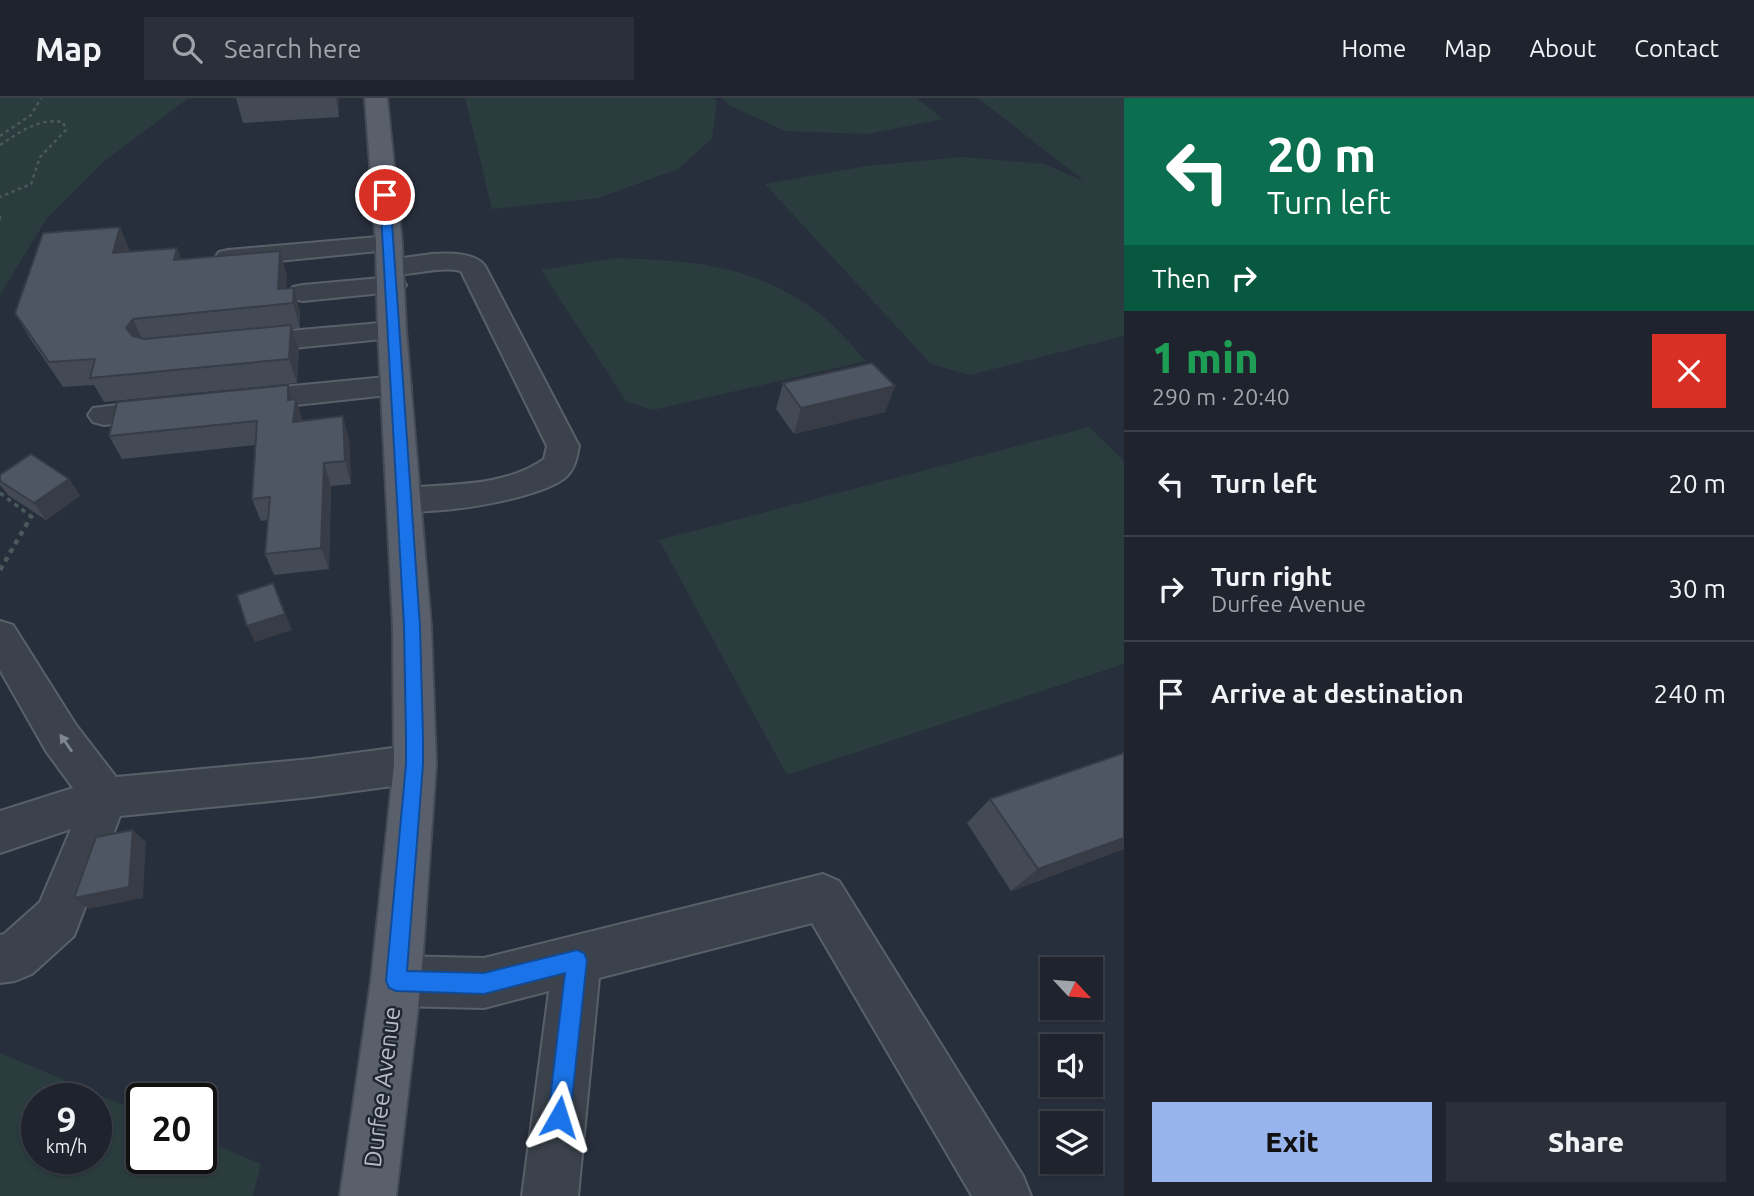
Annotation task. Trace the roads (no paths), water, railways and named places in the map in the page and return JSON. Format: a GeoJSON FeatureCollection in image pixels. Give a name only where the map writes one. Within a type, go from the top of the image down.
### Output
{"type":"FeatureCollection","features":[{"type":"Feature","properties":{"kind":"main road","name":"Durfee Avenue"},"geometry":{"type":"LineString","coordinates":[[368,1196],[396,981],[415,764],[412,626],[390,265],[376,98]]}},
{"type":"Feature","properties":{"kind":"lane"},"geometry":{"type":"LineString","coordinates":[[214,260],[390,265],[464,262],[472,266],[563,446],[559,464],[548,474],[525,485],[404,500]]}},
{"type":"Feature","properties":{"kind":"lane"},"geometry":{"type":"LineString","coordinates":[[303,293],[390,265]]}},
{"type":"Feature","properties":{"kind":"lane"},"geometry":{"type":"LineString","coordinates":[[222,346],[392,331]]}},
{"type":"Feature","properties":{"kind":"lane"},"geometry":{"type":"LineString","coordinates":[[104,415],[396,386]]}},
{"type":"Feature","properties":{"kind":"lane"},"geometry":{"type":"LineString","coordinates":[[0,636],[61,738],[106,798]]}},
{"type":"Feature","properties":{"kind":"lane"},"geometry":{"type":"LineString","coordinates":[[0,832],[106,798],[311,778],[415,764]]}},
{"type":"Feature","properties":{"kind":"lane"},"geometry":{"type":"LineString","coordinates":[[8,958],[57,919],[106,798]]}},
{"type":"Feature","properties":{"kind":"lane"},"geometry":{"type":"LineString","coordinates":[[396,981],[484,984],[823,897],[1003,1196]]}},
{"type":"Feature","properties":{"kind":"lane"},"geometry":{"type":"LineString","coordinates":[[550,1196],[577,960]]}}]}
